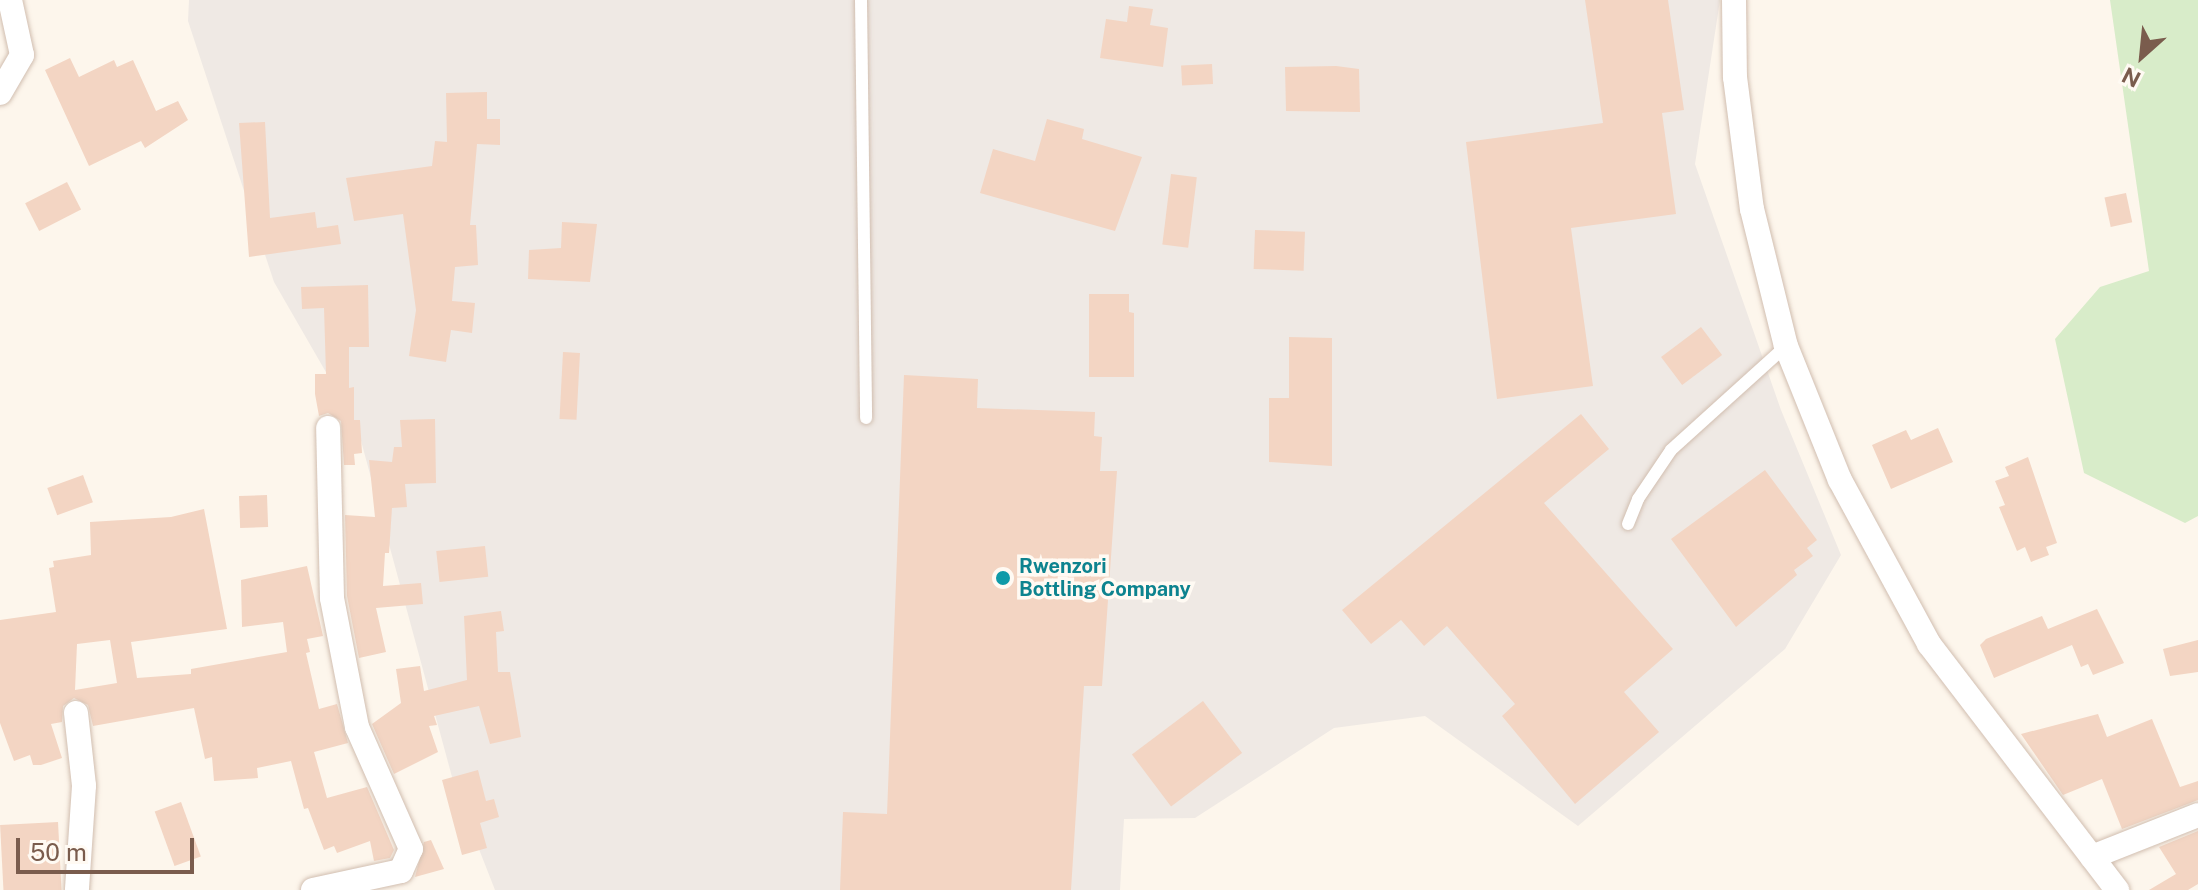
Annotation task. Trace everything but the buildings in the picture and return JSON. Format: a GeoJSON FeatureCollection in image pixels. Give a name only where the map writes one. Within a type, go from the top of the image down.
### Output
{"type":"FeatureCollection","features":[{"type":"Feature","properties":{"kind":"street"},"geometry":{"type":"LineString","coordinates":[[0,93],[22,55],[10,0]]}},
{"type":"Feature","properties":{"kind":"street"},"geometry":{"type":"LineString","coordinates":[[1734,0],[1744,154],[1786,346],[1840,480],[1929,644],[2117,890]]}},
{"type":"Feature","properties":{"kind":"street"},"geometry":{"type":"LineString","coordinates":[[313,890],[401,871],[411,849],[395,806],[361,744],[335,613],[328,428]]}},
{"type":"Feature","properties":{"kind":"street"},"geometry":{"type":"LineString","coordinates":[[76,713],[84,786],[77,890]]}},
{"type":"Feature","properties":{"kind":"street"},"geometry":{"type":"LineString","coordinates":[[2092,857],[2198,815]]}},
{"type":"Feature","properties":{"kind":"lane"},"geometry":{"type":"LineString","coordinates":[[861,0],[866,418]]}},
{"type":"Feature","properties":{"kind":"lane"},"geometry":{"type":"LineString","coordinates":[[1628,524],[1638,499],[1671,450],[1786,346]]}},
{"type":"Feature","properties":{"kind":"shaded area"},"geometry":{"type":"Polygon","coordinates":[[[189,0],[1720,0],[1695,164],[1781,410],[1841,555],[1785,649],[1578,826],[1425,716],[1334,728],[1195,818],[1124,819],[1120,890],[495,890],[455,788],[357,426],[274,282],[188,21],[189,0]]]}},
{"type":"Feature","properties":{"kind":"green space"},"geometry":{"type":"Polygon","coordinates":[[[2110,0],[2198,0],[2198,516],[2185,523],[2084,473],[2055,339],[2100,287],[2149,271],[2110,0]]]}},
{"type":"Feature","properties":{"kind":"place","name":"Rwenzori Bottling Company"},"geometry":{"type":"Point","coordinates":[1003,578]}}]}
